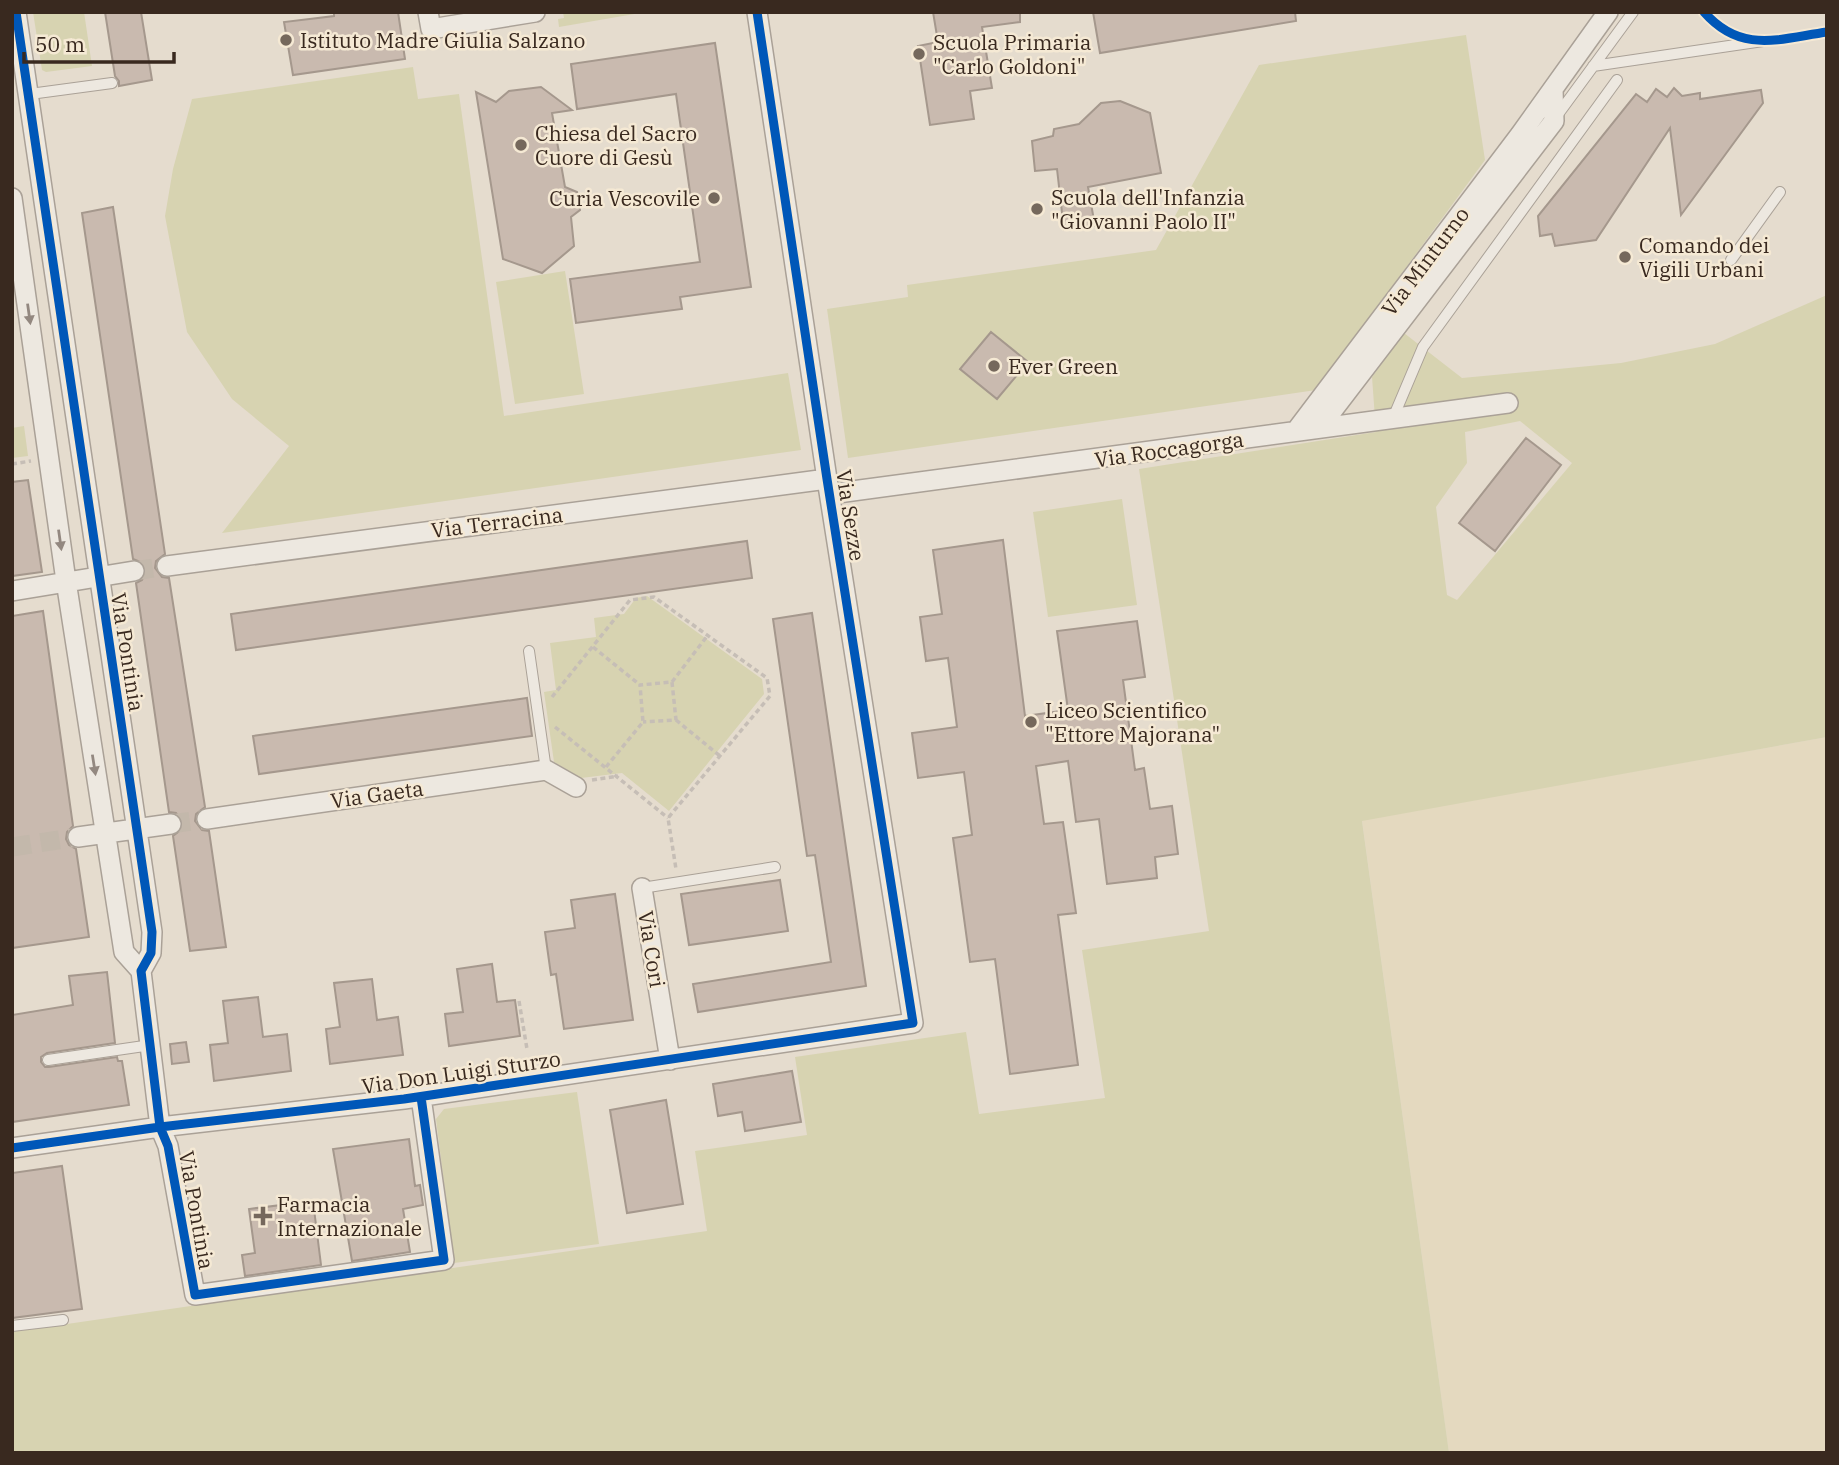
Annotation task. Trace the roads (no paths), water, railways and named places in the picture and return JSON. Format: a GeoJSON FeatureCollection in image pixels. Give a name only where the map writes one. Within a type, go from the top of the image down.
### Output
{"type":"FeatureCollection","features":[{"type":"Feature","properties":{"kind":"street","name":"Via Pontinia"},"geometry":{"type":"LineString","coordinates":[[16,12],[21,96],[99,576],[152,932],[150,953],[141,971],[160,1127],[168,1146],[195,1295],[444,1260],[421,1097]]}},
{"type":"Feature","properties":{"kind":"street"},"geometry":{"type":"LineString","coordinates":[[428,12],[430,29],[535,12]]}},
{"type":"Feature","properties":{"kind":"street","name":"Via Sezze"},"geometry":{"type":"LineString","coordinates":[[757,12],[914,1023]]}},
{"type":"Feature","properties":{"kind":"street","name":"Via Minturno"},"geometry":{"type":"LineString","coordinates":[[1296,431],[1608,12]]}},
{"type":"Feature","properties":{"kind":"street"},"geometry":{"type":"LineString","coordinates":[[1553,89],[1554,121]]}},
{"type":"Feature","properties":{"kind":"street","name":"Via Minturno"},"geometry":{"type":"LineString","coordinates":[[1319,428],[1554,121]]}},
{"type":"Feature","properties":{"kind":"street","name":"Via Pontinia"},"geometry":{"type":"LineString","coordinates":[[12,198],[66,581],[124,952],[141,971]]}},
{"type":"Feature","properties":{"kind":"street","name":"Via Roccagorga"},"geometry":{"type":"LineString","coordinates":[[829,486],[1508,403]]}},
{"type":"Feature","properties":{"kind":"street","name":"Via Terracina"},"geometry":{"type":"LineString","coordinates":[[167,566],[829,486]]}},
{"type":"Feature","properties":{"kind":"street"},"geometry":{"type":"LineString","coordinates":[[12,591],[134,571]]}},
{"type":"Feature","properties":{"kind":"street"},"geometry":{"type":"LineString","coordinates":[[547,770],[576,787]]}},
{"type":"Feature","properties":{"kind":"street","name":"Via Gaeta"},"geometry":{"type":"LineString","coordinates":[[207,819],[547,770]]}},
{"type":"Feature","properties":{"kind":"street"},"geometry":{"type":"LineString","coordinates":[[78,837],[171,824]]}},
{"type":"Feature","properties":{"kind":"street","name":"Via Cori"},"geometry":{"type":"LineString","coordinates":[[642,888],[670,1060]]}},
{"type":"Feature","properties":{"kind":"street","name":"Via Don Luigi Sturzo"},"geometry":{"type":"LineString","coordinates":[[12,1148],[160,1127],[421,1097],[914,1023]]}},
{"type":"Feature","properties":{"kind":"lane"},"geometry":{"type":"LineString","coordinates":[[1554,121],[1633,12]]}},
{"type":"Feature","properties":{"kind":"lane"},"geometry":{"type":"LineString","coordinates":[[1593,66],[1763,41]]}},
{"type":"Feature","properties":{"kind":"lane"},"geometry":{"type":"LineString","coordinates":[[1393,419],[1423,347],[1617,80]]}},
{"type":"Feature","properties":{"kind":"lane"},"geometry":{"type":"LineString","coordinates":[[21,96],[112,83]]}},
{"type":"Feature","properties":{"kind":"lane"},"geometry":{"type":"LineString","coordinates":[[1731,260],[1780,192]]}},
{"type":"Feature","properties":{"kind":"lane"},"geometry":{"type":"LineString","coordinates":[[529,651],[547,770]]}},
{"type":"Feature","properties":{"kind":"lane","name":"Via Cori"},"geometry":{"type":"LineString","coordinates":[[642,888],[775,867]]}},
{"type":"Feature","properties":{"kind":"lane"},"geometry":{"type":"LineString","coordinates":[[48,1060],[150,1045]]}},
{"type":"Feature","properties":{"kind":"lane"},"geometry":{"type":"LineString","coordinates":[[12,1326],[63,1320]]}},
{"type":"Feature","properties":{"kind":"tunnel"},"geometry":{"type":"LineString","coordinates":[[134,571],[167,566]]}},
{"type":"Feature","properties":{"kind":"tunnel"},"geometry":{"type":"LineString","coordinates":[[171,824],[207,819]]}},
{"type":"Feature","properties":{"kind":"tunnel"},"geometry":{"type":"LineString","coordinates":[[12,847],[78,837]]}},
{"type":"Feature","properties":{"kind":"place","name":"Istituto Madre Giulia Salzano"},"geometry":{"type":"Point","coordinates":[286,40]}},
{"type":"Feature","properties":{"kind":"place","name":"Scuola Primaria \"Carlo Goldoni\""},"geometry":{"type":"Point","coordinates":[919,54]}},
{"type":"Feature","properties":{"kind":"place","name":"Chiesa del Sacro Cuore di Gesù"},"geometry":{"type":"Point","coordinates":[521,145]}},
{"type":"Feature","properties":{"kind":"place","name":"Curia Vescovile"},"geometry":{"type":"Point","coordinates":[714,198]}},
{"type":"Feature","properties":{"kind":"place","name":"Scuola dell'Infanzia \"Giovanni Paolo II\""},"geometry":{"type":"Point","coordinates":[1037,209]}},
{"type":"Feature","properties":{"kind":"place","name":"Comando dei Vigili Urbani"},"geometry":{"type":"Point","coordinates":[1625,257]}},
{"type":"Feature","properties":{"kind":"place","name":"Ever Green"},"geometry":{"type":"Point","coordinates":[994,366]}},
{"type":"Feature","properties":{"kind":"place","name":"Liceo Scientifico \"Ettore Majorana\""},"geometry":{"type":"Point","coordinates":[1031,722]}},
{"type":"Feature","properties":{"kind":"place","name":"Farmacia Internazionale"},"geometry":{"type":"Point","coordinates":[263,1216]}}]}
